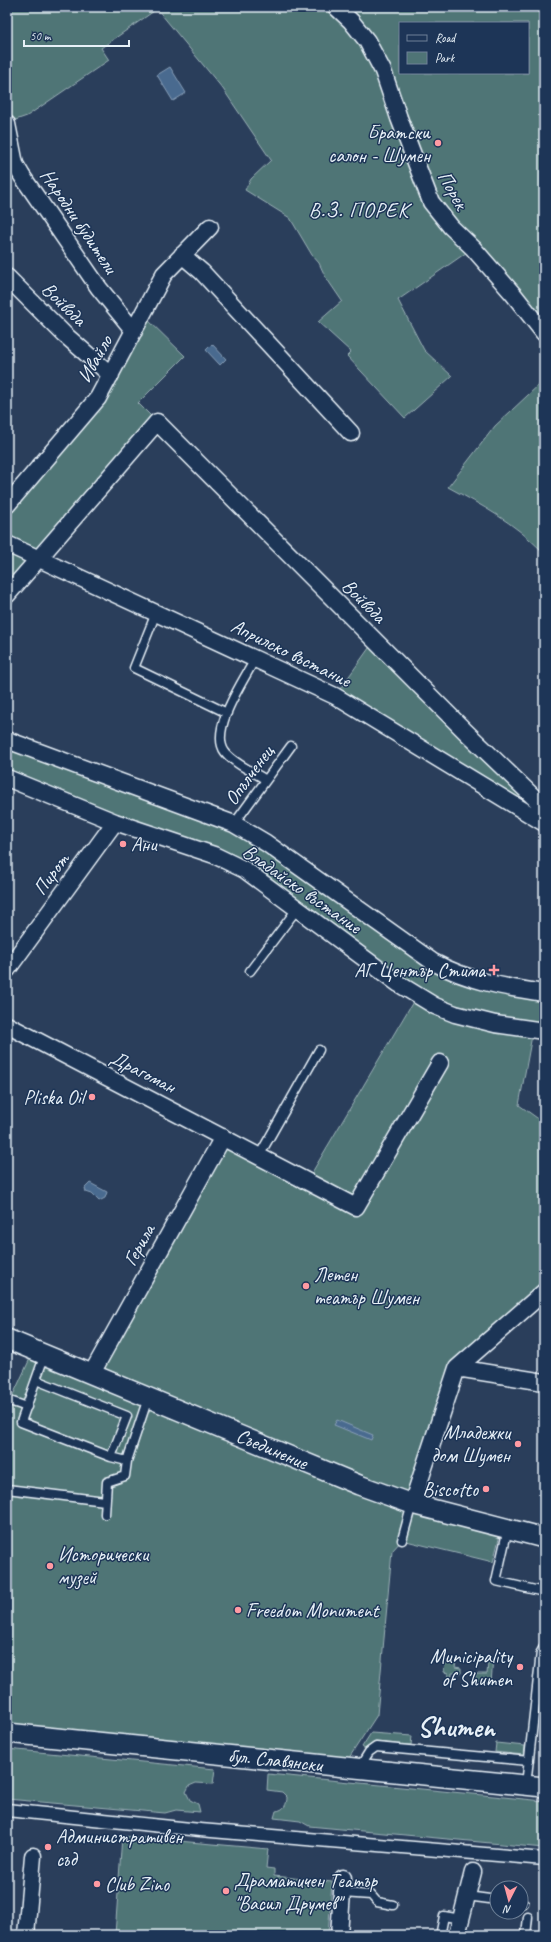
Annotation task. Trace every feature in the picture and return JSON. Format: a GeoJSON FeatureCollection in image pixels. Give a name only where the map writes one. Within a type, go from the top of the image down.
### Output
{"type":"FeatureCollection","features":[{"type":"Feature","properties":{"kind":"street","name":"Порек"},"geometry":{"type":"LineString","coordinates":[[336,7],[351,21],[367,41],[383,71],[431,202],[451,227],[474,248],[544,333]]}},
{"type":"Feature","properties":{"kind":"street","name":"Народни будители"},"geometry":{"type":"LineString","coordinates":[[7,124],[15,164],[22,176],[99,288],[134,332]]}},
{"type":"Feature","properties":{"kind":"street","name":"Ивайло"},"geometry":{"type":"LineString","coordinates":[[7,505],[98,398],[164,274],[210,227]]}},
{"type":"Feature","properties":{"kind":"street"},"geometry":{"type":"LineString","coordinates":[[182,255],[202,272],[351,433]]}},
{"type":"Feature","properties":{"kind":"street","name":"Войвода"},"geometry":{"type":"LineString","coordinates":[[7,277],[64,334],[111,375]]}},
{"type":"Feature","properties":{"kind":"street","name":"Войвода"},"geometry":{"type":"LineString","coordinates":[[38,559],[156,422],[465,731],[544,807]]}},
{"type":"Feature","properties":{"kind":"street","name":"Априлско въстание"},"geometry":{"type":"LineString","coordinates":[[10,544],[38,559],[335,696],[544,823]]}},
{"type":"Feature","properties":{"kind":"street"},"geometry":{"type":"LineString","coordinates":[[7,595],[38,559]]}},
{"type":"Feature","properties":{"kind":"street","name":"Владайско въстание"},"geometry":{"type":"LineString","coordinates":[[7,740],[234,824],[266,842],[433,962],[456,974],[479,981],[544,993]]}},
{"type":"Feature","properties":{"kind":"street","name":"Владайско въстание"},"geometry":{"type":"LineString","coordinates":[[7,778],[116,822],[214,854],[245,870],[399,984],[436,1006],[455,1014],[495,1024],[544,1031]]}},
{"type":"Feature","properties":{"kind":"street","name":"Пирот"},"geometry":{"type":"LineString","coordinates":[[7,970],[116,822]]}},
{"type":"Feature","properties":{"kind":"street","name":"Драгоман"},"geometry":{"type":"LineString","coordinates":[[7,1025],[356,1207],[440,1063]]}},
{"type":"Feature","properties":{"kind":"street","name":"Герила"},"geometry":{"type":"LineString","coordinates":[[92,1373],[223,1137]]}},
{"type":"Feature","properties":{"kind":"street"},"geometry":{"type":"LineString","coordinates":[[412,1504],[457,1368],[544,1292]]}},
{"type":"Feature","properties":{"kind":"street","name":"Съединение"},"geometry":{"type":"LineString","coordinates":[[9,1339],[313,1466],[412,1504],[544,1538]]}},
{"type":"Feature","properties":{"kind":"street"},"geometry":{"type":"LineString","coordinates":[[457,1368],[544,1382]]}},
{"type":"Feature","properties":{"kind":"street","name":"бул. Славянски"},"geometry":{"type":"LineString","coordinates":[[7,1733],[535,1786]]}},
{"type":"Feature","properties":{"kind":"street"},"geometry":{"type":"LineString","coordinates":[[7,1810],[200,1830],[544,1859]]}},
{"type":"Feature","properties":{"kind":"street"},"geometry":{"type":"LineString","coordinates":[[26,1935],[33,1856]]}},
{"type":"Feature","properties":{"kind":"street"},"geometry":{"type":"LineString","coordinates":[[457,1935],[473,1872]]}},
{"type":"Feature","properties":{"kind":"street"},"geometry":{"type":"LineString","coordinates":[[339,1935],[342,1885]]}},
{"type":"Feature","properties":{"kind":"lane"},"geometry":{"type":"LineString","coordinates":[[156,613],[134,668],[227,713]]}},
{"type":"Feature","properties":{"kind":"lane"},"geometry":{"type":"LineString","coordinates":[[256,659],[222,723],[220,742],[224,752],[231,758],[266,780]]}},
{"type":"Feature","properties":{"kind":"lane","name":"Опълченец"},"geometry":{"type":"LineString","coordinates":[[234,824],[291,746]]}},
{"type":"Feature","properties":{"kind":"lane"},"geometry":{"type":"LineString","coordinates":[[250,971],[297,909]]}},
{"type":"Feature","properties":{"kind":"lane"},"geometry":{"type":"LineString","coordinates":[[259,1156],[319,1050]]}},
{"type":"Feature","properties":{"kind":"lane"},"geometry":{"type":"LineString","coordinates":[[45,1354],[21,1422],[110,1457],[127,1461]]}},
{"type":"Feature","properties":{"kind":"lane"},"geometry":{"type":"LineString","coordinates":[[36,1380],[127,1416],[110,1457]]}},
{"type":"Feature","properties":{"kind":"lane"},"geometry":{"type":"LineString","coordinates":[[105,1514],[107,1482],[125,1476],[127,1461],[148,1397]]}},
{"type":"Feature","properties":{"kind":"lane"},"geometry":{"type":"LineString","coordinates":[[7,1400],[27,1407]]}},
{"type":"Feature","properties":{"kind":"lane"},"geometry":{"type":"LineString","coordinates":[[7,1489],[105,1501]]}},
{"type":"Feature","properties":{"kind":"lane"},"geometry":{"type":"LineString","coordinates":[[402,1540],[412,1504]]}},
{"type":"Feature","properties":{"kind":"lane"},"geometry":{"type":"LineString","coordinates":[[508,1528],[496,1581],[544,1592]]}},
{"type":"Feature","properties":{"kind":"lane"},"geometry":{"type":"LineString","coordinates":[[535,1786],[529,1761],[541,1652],[544,1647]]}},
{"type":"Feature","properties":{"kind":"lane"},"geometry":{"type":"LineString","coordinates":[[359,1769],[369,1752],[376,1747],[529,1761]]}},
{"type":"Feature","properties":{"kind":"lane"},"geometry":{"type":"LineString","coordinates":[[342,1885],[371,1895],[377,1902],[393,1904]]}},
{"type":"Feature","properties":{"kind":"lane"},"geometry":{"type":"LineString","coordinates":[[467,1896],[489,1899]]}},
{"type":"Feature","properties":{"kind":"lane"},"geometry":{"type":"LineString","coordinates":[[441,1931],[444,1916],[461,1919]]}},
{"type":"Feature","properties":{"kind":"lane"},"geometry":{"type":"LineString","coordinates":[[526,1935],[528,1920]]}},
{"type":"Feature","properties":{"kind":"green space"},"geometry":{"type":"Polygon","coordinates":[[[7,7],[544,7],[544,333],[473,248],[398,300],[424,350],[452,376],[405,418],[347,356],[351,352],[318,322],[342,301],[290,218],[245,190],[251,179],[271,160],[223,89],[157,9],[101,48],[109,60],[27,116],[7,123],[7,7]]]}},
{"type":"Feature","properties":{"kind":"green space"},"geometry":{"type":"Polygon","coordinates":[[[143,315],[185,356],[138,403],[157,422],[7,595],[7,505],[98,398],[143,315]]]}},
{"type":"Feature","properties":{"kind":"green space"},"geometry":{"type":"Polygon","coordinates":[[[544,380],[544,551],[542,551],[509,523],[448,487],[495,426],[544,380]]]}},
{"type":"Feature","properties":{"kind":"green space"},"geometry":{"type":"Polygon","coordinates":[[[374,641],[544,807],[544,823],[335,696],[374,641]]]}},
{"type":"Feature","properties":{"kind":"green space"},"geometry":{"type":"Polygon","coordinates":[[[7,740],[225,820],[433,962],[544,993],[544,1031],[533,1030],[519,1105],[544,1123],[544,1292],[457,1368],[412,1503],[502,1527],[493,1562],[402,1540],[392,1551],[377,1715],[343,1767],[7,1733],[7,1408],[34,1350],[92,1373],[223,1137],[307,1181],[417,995],[245,870],[7,778],[7,740]]]}},
{"type":"Feature","properties":{"kind":"green space"},"geometry":{"type":"Polygon","coordinates":[[[486,1658],[493,1659],[491,1683],[475,1682],[476,1674],[487,1674],[488,1663],[486,1663],[486,1658]]]}},
{"type":"Feature","properties":{"kind":"green space"},"geometry":{"type":"Polygon","coordinates":[[[445,1661],[456,1661],[455,1667],[461,1668],[461,1673],[452,1673],[452,1676],[448,1676],[448,1673],[444,1672],[445,1661]]]}},
{"type":"Feature","properties":{"kind":"green space"},"geometry":{"type":"Polygon","coordinates":[[[371,1733],[412,1736],[411,1745],[375,1742],[365,1749],[362,1747],[371,1733]]]}},
{"type":"Feature","properties":{"kind":"green space"},"geometry":{"type":"Polygon","coordinates":[[[496,1743],[525,1746],[524,1755],[495,1752],[496,1743]]]}},
{"type":"Feature","properties":{"kind":"green space"},"geometry":{"type":"Polygon","coordinates":[[[7,1749],[215,1769],[213,1784],[196,1783],[189,1786],[186,1792],[190,1800],[198,1804],[200,1812],[176,1810],[165,1813],[7,1799],[7,1749]]]}},
{"type":"Feature","properties":{"kind":"green space"},"geometry":{"type":"Polygon","coordinates":[[[268,1774],[544,1801],[544,1848],[309,1826],[300,1821],[274,1818],[276,1811],[281,1810],[284,1807],[287,1797],[282,1792],[267,1790],[268,1774]]]}},
{"type":"Feature","properties":{"kind":"green space"},"geometry":{"type":"Polygon","coordinates":[[[122,1836],[268,1849],[266,1868],[274,1869],[274,1876],[332,1882],[328,1935],[115,1935],[122,1836]]]}},
{"type":"Feature","properties":{"kind":"water"},"geometry":{"type":"Polygon","coordinates":[[[170,67],[186,93],[173,101],[157,75],[170,67]]]}},
{"type":"Feature","properties":{"kind":"water"},"geometry":{"type":"Polygon","coordinates":[[[212,344],[226,359],[220,365],[206,350],[212,344]]]}},
{"type":"Feature","properties":{"kind":"water"},"geometry":{"type":"Polygon","coordinates":[[[90,1183],[107,1192],[105,1198],[99,1201],[92,1194],[86,1192],[85,1188],[90,1183]]]}},
{"type":"Feature","properties":{"kind":"water"},"geometry":{"type":"Polygon","coordinates":[[[337,1420],[373,1435],[371,1440],[334,1425],[337,1420]]]}},
{"type":"Feature","properties":{"kind":"place","name":"Братски салон - Шумен"},"geometry":{"type":"Point","coordinates":[438,143]}},
{"type":"Feature","properties":{"kind":"place","name":"Ани"},"geometry":{"type":"Point","coordinates":[123,844]}},
{"type":"Feature","properties":{"kind":"place","name":"АГ Център Стима"},"geometry":{"type":"Point","coordinates":[494,970]}},
{"type":"Feature","properties":{"kind":"place","name":"Pliska Oil"},"geometry":{"type":"Point","coordinates":[92,1097]}},
{"type":"Feature","properties":{"kind":"place","name":"Летен театър Шумен"},"geometry":{"type":"Point","coordinates":[306,1286]}},
{"type":"Feature","properties":{"kind":"place","name":"Младежки дом Шумен"},"geometry":{"type":"Point","coordinates":[518,1444]}},
{"type":"Feature","properties":{"kind":"place","name":"Biscotto"},"geometry":{"type":"Point","coordinates":[486,1489]}},
{"type":"Feature","properties":{"kind":"place","name":"Исторически музей"},"geometry":{"type":"Point","coordinates":[50,1566]}},
{"type":"Feature","properties":{"kind":"place","name":"Freedom Monument"},"geometry":{"type":"Point","coordinates":[238,1610]}},
{"type":"Feature","properties":{"kind":"place","name":"Municipality of Shumen"},"geometry":{"type":"Point","coordinates":[520,1667]}},
{"type":"Feature","properties":{"kind":"place","name":"Административен съд"},"geometry":{"type":"Point","coordinates":[48,1847]}},
{"type":"Feature","properties":{"kind":"place","name":"Club Zino"},"geometry":{"type":"Point","coordinates":[97,1884]}},
{"type":"Feature","properties":{"kind":"place","name":"Драматичен Театър \"Васил Друмев\""},"geometry":{"type":"Point","coordinates":[226,1891]}},
{"type":"Feature","properties":{"kind":"district","name":"В.З. ПОРЕК"},"geometry":{"type":"Point","coordinates":[359,210]}},
{"type":"Feature","properties":{"kind":"district","name":"Shumen"},"geometry":{"type":"Point","coordinates":[456,1726]}}]}
